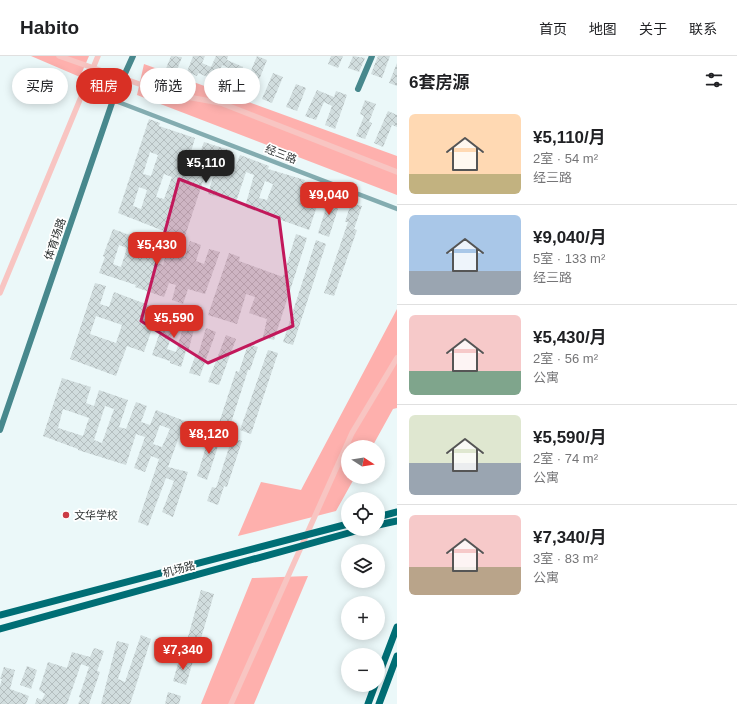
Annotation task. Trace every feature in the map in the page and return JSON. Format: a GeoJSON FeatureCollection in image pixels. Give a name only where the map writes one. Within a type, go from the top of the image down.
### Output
{"type":"FeatureCollection","features":[{"type":"Feature","properties":{"kind":"main road","name":"体育场路"},"geometry":{"type":"LineString","coordinates":[[128,68],[133,56]]}},
{"type":"Feature","properties":{"kind":"main road"},"geometry":{"type":"LineString","coordinates":[[358,89],[372,56]]}},
{"type":"Feature","properties":{"kind":"main road","name":"体育场路"},"geometry":{"type":"LineString","coordinates":[[0,430],[112,104]]}},
{"type":"Feature","properties":{"kind":"main road"},"geometry":{"type":"LineString","coordinates":[[385,515],[397,512]]}},
{"type":"Feature","properties":{"kind":"main road"},"geometry":{"type":"LineString","coordinates":[[385,524],[396,522]]}},
{"type":"Feature","properties":{"kind":"main road","name":"机场路"},"geometry":{"type":"LineString","coordinates":[[0,615],[341,525]]}},
{"type":"Feature","properties":{"kind":"main road","name":"机场路"},"geometry":{"type":"LineString","coordinates":[[0,629],[341,535]]}},
{"type":"Feature","properties":{"kind":"main road"},"geometry":{"type":"LineString","coordinates":[[385,659],[397,627]]}},
{"type":"Feature","properties":{"kind":"main road"},"geometry":{"type":"LineString","coordinates":[[379,704],[397,656]]}},
{"type":"Feature","properties":{"kind":"main road"},"geometry":{"type":"LineString","coordinates":[[368,704],[372,692]]}},
{"type":"Feature","properties":{"kind":"street","name":"经三路"},"geometry":{"type":"LineString","coordinates":[[123,104],[397,209]]}},
{"type":"Feature","properties":{"kind":"highlighted area"},"geometry":{"type":"Polygon","coordinates":[[[179,179],[279,218],[293,326],[208,363],[141,321],[179,179]]]}},
{"type":"Feature","properties":{"kind":"shaded area"},"geometry":{"type":"Polygon","coordinates":[[[31,56],[89,56],[84,68],[76,68],[76,75],[68,72],[68,68],[59,68],[31,56]]]}},
{"type":"Feature","properties":{"kind":"shaded area"},"geometry":{"type":"Polygon","coordinates":[[[144,64],[155,68],[143,68],[144,64]]]}},
{"type":"Feature","properties":{"kind":"shaded area"},"geometry":{"type":"Polygon","coordinates":[[[140,82],[140,96],[137,95],[140,82]]]}},
{"type":"Feature","properties":{"kind":"shaded area"},"geometry":{"type":"Polygon","coordinates":[[[196,83],[204,86],[204,104],[254,104],[397,156],[397,195],[160,104],[196,104],[196,83]]]}},
{"type":"Feature","properties":{"kind":"shaded area"},"geometry":{"type":"Polygon","coordinates":[[[397,309],[397,408],[393,409],[376,440],[341,440],[341,484],[351,484],[347,492],[341,492],[341,502],[336,511],[238,536],[261,482],[301,490],[397,309]]]}},
{"type":"Feature","properties":{"kind":"shaded area"},"geometry":{"type":"Polygon","coordinates":[[[308,576],[254,704],[201,704],[252,578],[308,576]]]}},
{"type":"Feature","properties":{"kind":"building"},"geometry":{"type":"Polygon","coordinates":[[[171,56],[182,57],[178,68],[166,68],[171,56]]]}},
{"type":"Feature","properties":{"kind":"building"},"geometry":{"type":"Polygon","coordinates":[[[193,56],[205,56],[202,63],[211,67],[216,56],[228,56],[227,60],[243,67],[229,68],[222,65],[221,68],[204,68],[204,75],[198,73],[197,76],[196,68],[188,68],[193,56]]]}},
{"type":"Feature","properties":{"kind":"building"},"geometry":{"type":"Polygon","coordinates":[[[257,56],[267,60],[260,77],[260,68],[252,68],[257,56]]]}},
{"type":"Feature","properties":{"kind":"building"},"geometry":{"type":"Polygon","coordinates":[[[331,56],[343,56],[338,68],[328,64],[331,56]]]}},
{"type":"Feature","properties":{"kind":"building"},"geometry":{"type":"Polygon","coordinates":[[[353,56],[365,58],[359,72],[348,68],[353,56]]]}},
{"type":"Feature","properties":{"kind":"building"},"geometry":{"type":"Polygon","coordinates":[[[378,56],[390,56],[382,78],[371,74],[378,56]]]}},
{"type":"Feature","properties":{"kind":"building"},"geometry":{"type":"Polygon","coordinates":[[[397,63],[397,86],[389,83],[397,63]]]}},
{"type":"Feature","properties":{"kind":"building"},"geometry":{"type":"Polygon","coordinates":[[[273,73],[283,77],[272,103],[262,99],[273,73]]]}},
{"type":"Feature","properties":{"kind":"building"},"geometry":{"type":"Polygon","coordinates":[[[296,84],[306,88],[297,111],[286,107],[296,84]]]}},
{"type":"Feature","properties":{"kind":"building"},"geometry":{"type":"Polygon","coordinates":[[[317,90],[334,97],[336,91],[347,95],[335,129],[325,125],[332,106],[324,102],[316,120],[305,116],[317,90]]]}},
{"type":"Feature","properties":{"kind":"building"},"geometry":{"type":"Polygon","coordinates":[[[365,100],[376,104],[369,122],[372,123],[365,139],[356,136],[364,116],[360,114],[365,100]]]}},
{"type":"Feature","properties":{"kind":"building"},"geometry":{"type":"Polygon","coordinates":[[[388,111],[397,115],[397,127],[392,125],[383,147],[374,143],[388,111]]]}},
{"type":"Feature","properties":{"kind":"building"},"geometry":{"type":"Polygon","coordinates":[[[149,119],[160,123],[159,126],[195,138],[186,169],[193,172],[204,142],[232,151],[227,168],[234,171],[240,155],[269,166],[268,169],[305,180],[304,182],[323,188],[309,230],[245,207],[254,175],[246,172],[236,202],[208,194],[213,177],[205,175],[184,239],[118,213],[149,119]],[[150,152],[143,174],[151,176],[158,155],[150,152]],[[164,174],[156,197],[164,199],[172,177],[164,174]],[[265,181],[259,198],[267,200],[273,184],[265,181]],[[139,187],[133,206],[141,209],[147,190],[139,187]]]}},
{"type":"Feature","properties":{"kind":"building"},"geometry":{"type":"Polygon","coordinates":[[[330,196],[341,199],[329,237],[318,233],[330,196]]]}},
{"type":"Feature","properties":{"kind":"building"},"geometry":{"type":"Polygon","coordinates":[[[351,203],[362,206],[354,229],[357,230],[334,296],[324,293],[348,222],[345,222],[351,203]]]}},
{"type":"Feature","properties":{"kind":"building"},"geometry":{"type":"Polygon","coordinates":[[[113,229],[160,246],[155,262],[163,265],[167,251],[185,257],[190,241],[201,245],[196,261],[204,264],[209,249],[220,252],[205,294],[188,289],[183,304],[172,300],[176,285],[169,283],[164,297],[135,287],[136,285],[99,273],[105,257],[103,256],[113,229]],[[119,245],[113,264],[121,267],[127,248],[119,245]]]}},
{"type":"Feature","properties":{"kind":"building"},"geometry":{"type":"Polygon","coordinates":[[[296,234],[307,238],[274,340],[263,337],[267,319],[249,313],[255,297],[246,294],[237,324],[208,315],[229,253],[240,257],[239,261],[283,277],[296,234]]]}},
{"type":"Feature","properties":{"kind":"building"},"geometry":{"type":"Polygon","coordinates":[[[316,240],[326,244],[293,345],[283,342],[316,240]]]}},
{"type":"Feature","properties":{"kind":"building"},"geometry":{"type":"Polygon","coordinates":[[[95,283],[106,286],[100,304],[109,307],[114,292],[159,309],[144,352],[127,346],[116,376],[70,359],[95,283]],[[96,316],[90,334],[116,343],[122,325],[96,316]]]}},
{"type":"Feature","properties":{"kind":"building"},"geometry":{"type":"Polygon","coordinates":[[[167,311],[196,322],[188,352],[186,351],[181,367],[170,363],[170,361],[152,355],[167,311]],[[174,329],[167,349],[176,352],[182,331],[174,329]]]}},
{"type":"Feature","properties":{"kind":"building"},"geometry":{"type":"Polygon","coordinates":[[[206,328],[216,332],[200,376],[189,373],[196,354],[198,355],[206,328]]]}},
{"type":"Feature","properties":{"kind":"building"},"geometry":{"type":"Polygon","coordinates":[[[226,335],[236,339],[219,385],[208,382],[226,335]]]}},
{"type":"Feature","properties":{"kind":"building"},"geometry":{"type":"Polygon","coordinates":[[[248,344],[258,347],[250,370],[248,370],[230,426],[219,423],[236,371],[239,372],[248,344]]]}},
{"type":"Feature","properties":{"kind":"building"},"geometry":{"type":"Polygon","coordinates":[[[268,350],[278,353],[251,434],[240,430],[268,350]]]}},
{"type":"Feature","properties":{"kind":"building"},"geometry":{"type":"Polygon","coordinates":[[[62,378],[91,387],[86,403],[94,406],[99,390],[128,400],[119,427],[126,429],[136,402],[147,406],[141,422],[150,425],[156,410],[203,428],[198,440],[180,434],[168,467],[188,472],[173,517],[162,512],[174,481],[166,478],[148,526],[138,522],[159,459],[151,456],[145,472],[134,468],[145,437],[136,434],[126,465],[78,450],[43,436],[62,378]],[[105,406],[94,440],[102,443],[114,409],[105,406]],[[63,409],[58,428],[83,436],[89,418],[63,409]],[[160,425],[153,444],[162,447],[170,429],[160,425]]]}},
{"type":"Feature","properties":{"kind":"building"},"geometry":{"type":"Polygon","coordinates":[[[211,431],[222,434],[207,480],[197,476],[211,431]]]}},
{"type":"Feature","properties":{"kind":"building"},"geometry":{"type":"Polygon","coordinates":[[[232,438],[242,441],[227,487],[224,486],[218,505],[207,501],[212,487],[216,488],[232,438]]]}},
{"type":"Feature","properties":{"kind":"building"},"geometry":{"type":"Polygon","coordinates":[[[201,590],[214,594],[197,652],[185,648],[201,590]]]}},
{"type":"Feature","properties":{"kind":"building"},"geometry":{"type":"Polygon","coordinates":[[[141,635],[151,639],[130,704],[101,704],[117,641],[129,644],[118,679],[125,682],[141,635]]]}},
{"type":"Feature","properties":{"kind":"building"},"geometry":{"type":"Polygon","coordinates":[[[94,648],[104,651],[97,671],[100,672],[89,704],[78,704],[89,667],[81,664],[67,704],[35,704],[37,698],[42,700],[45,694],[39,690],[48,662],[67,668],[72,652],[90,657],[94,648]]]}},
{"type":"Feature","properties":{"kind":"building"},"geometry":{"type":"Polygon","coordinates":[[[180,657],[193,661],[186,685],[173,681],[180,657]]]}},
{"type":"Feature","properties":{"kind":"building"},"geometry":{"type":"Polygon","coordinates":[[[27,666],[37,670],[31,689],[20,685],[27,666]]]}},
{"type":"Feature","properties":{"kind":"building"},"geometry":{"type":"Polygon","coordinates":[[[4,667],[15,670],[10,689],[29,696],[26,704],[0,704],[0,686],[2,679],[0,679],[4,667]]]}},
{"type":"Feature","properties":{"kind":"building"},"geometry":{"type":"Polygon","coordinates":[[[168,692],[181,696],[179,704],[165,704],[168,692]]]}},
{"type":"Feature","properties":{"kind":"waterway"},"geometry":{"type":"LineString","coordinates":[[59,56],[165,93],[221,103],[397,172]]}},
{"type":"Feature","properties":{"kind":"waterway"},"geometry":{"type":"LineString","coordinates":[[0,293],[98,56]]}},
{"type":"Feature","properties":{"kind":"waterway"},"geometry":{"type":"LineString","coordinates":[[231,704],[352,433],[397,358]]}},
{"type":"Feature","properties":{"kind":"place","name":"文华学校"},"geometry":{"type":"Point","coordinates":[66,515]}}]}
